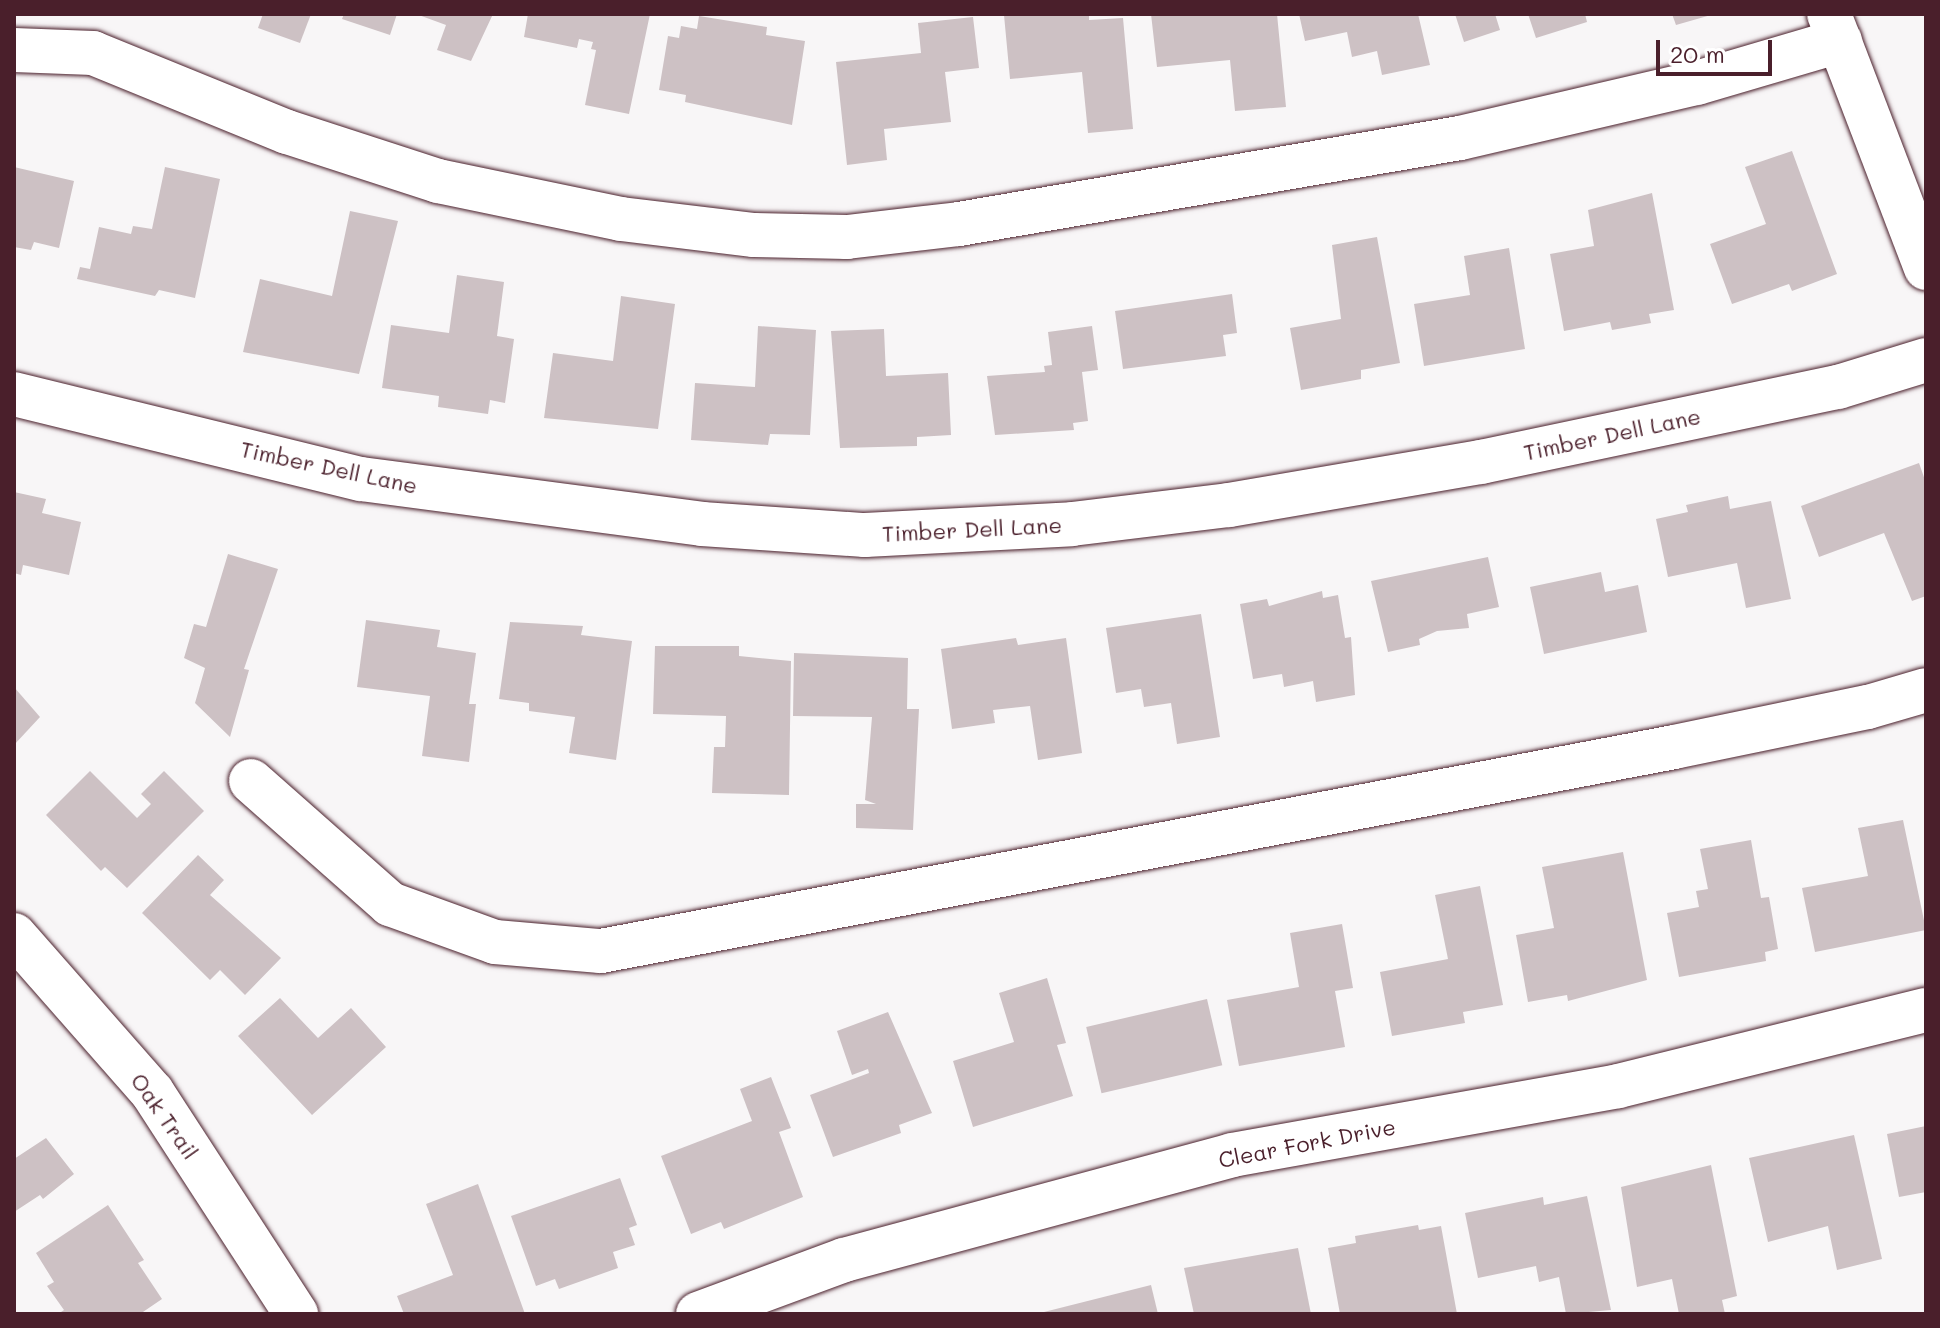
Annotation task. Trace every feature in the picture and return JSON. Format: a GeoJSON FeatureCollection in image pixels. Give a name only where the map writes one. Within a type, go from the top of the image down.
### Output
{"type":"FeatureCollection","features":[{"type":"Feature","properties":{"kind":"street"},"geometry":{"type":"LineString","coordinates":[[14,50],[93,53],[287,132],[438,181],[621,219],[754,235],[847,237],[959,224],[1460,138],[1697,83],[1835,27],[1926,268]]}},
{"type":"Feature","properties":{"kind":"street","name":"Timber Dell Lane"},"geometry":{"type":"LineString","coordinates":[[14,394],[361,479],[702,524],[865,535],[1072,524],[1229,505],[1512,455],[1838,387],[1926,360]]}},
{"type":"Feature","properties":{"kind":"street"},"geometry":{"type":"LineString","coordinates":[[251,781],[390,904],[495,942],[601,951],[1688,744],[1868,707],[1926,690]]}},
{"type":"Feature","properties":{"kind":"street","name":"Oak Trail"},"geometry":{"type":"LineString","coordinates":[[14,935],[152,1092],[296,1314]]}},
{"type":"Feature","properties":{"kind":"street","name":"Clear Fork Drive"},"geometry":{"type":"LineString","coordinates":[[698,1314],[844,1260],[1232,1155],[1618,1086],[1926,1010]]}},
{"type":"Feature","properties":{"kind":"building"},"geometry":{"type":"Polygon","coordinates":[[[263,14],[311,14],[300,43],[258,28],[263,14]]]}},
{"type":"Feature","properties":{"kind":"building"},"geometry":{"type":"Polygon","coordinates":[[[344,14],[397,14],[390,35],[342,19],[344,14]]]}},
{"type":"Feature","properties":{"kind":"building"},"geometry":{"type":"Polygon","coordinates":[[[416,14],[493,14],[471,61],[437,50],[446,25],[416,14]]]}},
{"type":"Feature","properties":{"kind":"building"},"geometry":{"type":"Polygon","coordinates":[[[528,14],[650,14],[629,114],[585,105],[596,50],[591,49],[593,42],[579,39],[577,48],[524,37],[528,14]]]}},
{"type":"Feature","properties":{"kind":"building"},"geometry":{"type":"Polygon","coordinates":[[[1089,14],[1089,20],[1123,18],[1133,129],[1088,133],[1082,72],[1010,79],[1004,15],[1089,14]]]}},
{"type":"Feature","properties":{"kind":"building"},"geometry":{"type":"Polygon","coordinates":[[[1151,14],[1277,14],[1286,107],[1235,111],[1230,60],[1157,67],[1151,14]]]}},
{"type":"Feature","properties":{"kind":"building"},"geometry":{"type":"Polygon","coordinates":[[[1299,14],[1418,14],[1430,65],[1382,75],[1377,51],[1352,57],[1347,32],[1305,41],[1299,14]]]}},
{"type":"Feature","properties":{"kind":"building"},"geometry":{"type":"Polygon","coordinates":[[[1455,14],[1495,14],[1500,30],[1464,42],[1455,14]]]}},
{"type":"Feature","properties":{"kind":"building"},"geometry":{"type":"Polygon","coordinates":[[[1528,14],[1585,14],[1587,22],[1536,38],[1528,14]]]}},
{"type":"Feature","properties":{"kind":"building"},"geometry":{"type":"Polygon","coordinates":[[[1672,14],[1711,14],[1711,15],[1676,25],[1672,14]]]}},
{"type":"Feature","properties":{"kind":"building"},"geometry":{"type":"Polygon","coordinates":[[[699,16],[767,27],[766,35],[805,41],[792,125],[685,102],[686,95],[659,90],[668,36],[679,38],[681,26],[697,29],[699,16]]]}},
{"type":"Feature","properties":{"kind":"building"},"geometry":{"type":"Polygon","coordinates":[[[973,17],[979,68],[945,72],[951,122],[884,129],[887,160],[847,165],[836,62],[921,53],[918,23],[973,17]]]}},
{"type":"Feature","properties":{"kind":"building"},"geometry":{"type":"Polygon","coordinates":[[[1792,151],[1837,274],[1792,291],[1789,284],[1732,304],[1710,244],[1766,224],[1745,167],[1792,151]]]}},
{"type":"Feature","properties":{"kind":"building"},"geometry":{"type":"Polygon","coordinates":[[[14,167],[74,181],[59,248],[34,242],[31,250],[14,247],[14,167]]]}},
{"type":"Feature","properties":{"kind":"building"},"geometry":{"type":"Polygon","coordinates":[[[165,167],[220,179],[195,298],[159,290],[155,296],[77,279],[80,267],[90,269],[99,227],[131,234],[133,226],[152,229],[165,167]]]}},
{"type":"Feature","properties":{"kind":"building"},"geometry":{"type":"Polygon","coordinates":[[[1652,193],[1674,310],[1649,314],[1651,323],[1612,330],[1610,322],[1564,331],[1550,254],[1594,246],[1588,210],[1652,193]]]}},
{"type":"Feature","properties":{"kind":"building"},"geometry":{"type":"Polygon","coordinates":[[[350,211],[398,221],[359,374],[243,352],[260,279],[332,296],[350,211]]]}},
{"type":"Feature","properties":{"kind":"building"},"geometry":{"type":"Polygon","coordinates":[[[1377,237],[1400,363],[1361,370],[1361,379],[1301,390],[1290,328],[1341,319],[1332,245],[1377,237]]]}},
{"type":"Feature","properties":{"kind":"building"},"geometry":{"type":"Polygon","coordinates":[[[1509,248],[1525,349],[1424,366],[1414,304],[1470,295],[1464,256],[1509,248]]]}},
{"type":"Feature","properties":{"kind":"building"},"geometry":{"type":"Polygon","coordinates":[[[457,275],[504,282],[497,336],[514,339],[505,403],[490,400],[488,414],[438,407],[439,396],[382,388],[391,325],[449,333],[457,275]]]}},
{"type":"Feature","properties":{"kind":"building"},"geometry":{"type":"Polygon","coordinates":[[[1232,294],[1237,333],[1223,335],[1226,356],[1123,369],[1115,311],[1232,294]]]}},
{"type":"Feature","properties":{"kind":"building"},"geometry":{"type":"Polygon","coordinates":[[[621,296],[675,304],[658,429],[544,418],[553,353],[613,361],[621,296]]]}},
{"type":"Feature","properties":{"kind":"building"},"geometry":{"type":"Polygon","coordinates":[[[758,326],[816,330],[810,435],[770,434],[768,445],[691,440],[695,383],[755,387],[758,326]]]}},
{"type":"Feature","properties":{"kind":"building"},"geometry":{"type":"Polygon","coordinates":[[[1092,326],[1098,370],[1082,372],[1088,421],[1073,423],[1074,430],[995,435],[987,376],[1045,372],[1044,366],[1052,365],[1048,332],[1092,326]]]}},
{"type":"Feature","properties":{"kind":"building"},"geometry":{"type":"Polygon","coordinates":[[[884,329],[886,376],[948,373],[951,435],[917,437],[917,446],[840,448],[831,331],[884,329]]]}},
{"type":"Feature","properties":{"kind":"building"},"geometry":{"type":"Polygon","coordinates":[[[1919,463],[1926,483],[1926,596],[1912,601],[1884,533],[1819,557],[1801,506],[1919,463]]]}},
{"type":"Feature","properties":{"kind":"building"},"geometry":{"type":"Polygon","coordinates":[[[14,492],[46,499],[42,513],[81,522],[69,575],[23,565],[21,575],[14,573],[14,492]]]}},
{"type":"Feature","properties":{"kind":"building"},"geometry":{"type":"Polygon","coordinates":[[[1728,496],[1730,509],[1771,501],[1791,599],[1746,608],[1737,563],[1668,577],[1656,519],[1688,512],[1686,505],[1728,496]]]}},
{"type":"Feature","properties":{"kind":"building"},"geometry":{"type":"Polygon","coordinates":[[[228,554],[278,569],[244,669],[249,670],[230,737],[195,703],[205,668],[184,658],[194,624],[206,627],[228,554]]]}},
{"type":"Feature","properties":{"kind":"building"},"geometry":{"type":"Polygon","coordinates":[[[1488,557],[1499,607],[1467,614],[1469,628],[1437,631],[1419,639],[1420,645],[1388,652],[1371,581],[1488,557]]]}},
{"type":"Feature","properties":{"kind":"building"},"geometry":{"type":"Polygon","coordinates":[[[1601,572],[1605,592],[1638,585],[1647,632],[1544,654],[1530,587],[1601,572]]]}},
{"type":"Feature","properties":{"kind":"building"},"geometry":{"type":"Polygon","coordinates":[[[1322,591],[1323,598],[1338,595],[1345,638],[1351,637],[1355,695],[1316,702],[1313,681],[1284,687],[1282,674],[1253,679],[1240,604],[1267,599],[1269,606],[1322,591]]]}},
{"type":"Feature","properties":{"kind":"building"},"geometry":{"type":"Polygon","coordinates":[[[1201,614],[1220,737],[1177,744],[1171,703],[1144,707],[1141,689],[1116,693],[1106,628],[1201,614]]]}},
{"type":"Feature","properties":{"kind":"building"},"geometry":{"type":"Polygon","coordinates":[[[366,620],[440,630],[437,647],[476,653],[469,704],[476,704],[469,762],[422,756],[430,696],[357,687],[366,620]]]}},
{"type":"Feature","properties":{"kind":"building"},"geometry":{"type":"Polygon","coordinates":[[[510,622],[583,626],[581,635],[632,641],[616,760],[569,753],[575,717],[529,711],[529,703],[499,699],[510,622]]]}},
{"type":"Feature","properties":{"kind":"building"},"geometry":{"type":"Polygon","coordinates":[[[1016,638],[1018,645],[1066,638],[1082,753],[1038,760],[1030,706],[993,710],[995,723],[952,729],[941,649],[1016,638]]]}},
{"type":"Feature","properties":{"kind":"building"},"geometry":{"type":"Polygon","coordinates":[[[655,646],[739,646],[739,656],[791,661],[789,795],[712,793],[714,747],[725,747],[726,716],[653,714],[655,646]]]}},
{"type":"Feature","properties":{"kind":"building"},"geometry":{"type":"Polygon","coordinates":[[[794,653],[908,658],[907,709],[919,709],[913,830],[856,828],[856,804],[876,804],[865,800],[872,717],[793,716],[794,653]]]}},
{"type":"Feature","properties":{"kind":"building"},"geometry":{"type":"Polygon","coordinates":[[[14,687],[40,717],[14,745],[14,687]]]}},
{"type":"Feature","properties":{"kind":"building"},"geometry":{"type":"Polygon","coordinates":[[[90,771],[137,818],[151,804],[141,794],[164,771],[204,811],[127,888],[105,867],[101,871],[46,815],[90,771]]]}},
{"type":"Feature","properties":{"kind":"building"},"geometry":{"type":"Polygon","coordinates":[[[1903,820],[1926,930],[1815,952],[1802,888],[1868,876],[1858,828],[1903,820]]]}},
{"type":"Feature","properties":{"kind":"building"},"geometry":{"type":"Polygon","coordinates":[[[1751,840],[1761,898],[1769,897],[1778,949],[1765,952],[1766,961],[1679,977],[1667,913],[1699,907],[1696,891],[1708,889],[1700,849],[1751,840]]]}},
{"type":"Feature","properties":{"kind":"building"},"geometry":{"type":"Polygon","coordinates":[[[1623,852],[1647,980],[1568,1001],[1567,995],[1528,1002],[1516,935],[1554,928],[1542,867],[1623,852]]]}},
{"type":"Feature","properties":{"kind":"building"},"geometry":{"type":"Polygon","coordinates":[[[198,855],[224,880],[210,895],[281,958],[245,995],[220,970],[210,980],[142,913],[198,855]]]}},
{"type":"Feature","properties":{"kind":"building"},"geometry":{"type":"Polygon","coordinates":[[[1480,886],[1503,1005],[1463,1012],[1465,1023],[1392,1036],[1380,972],[1448,959],[1435,895],[1480,886]]]}},
{"type":"Feature","properties":{"kind":"building"},"geometry":{"type":"Polygon","coordinates":[[[1342,924],[1353,988],[1335,991],[1345,1047],[1239,1066],[1227,1000],[1299,987],[1290,933],[1342,924]]]}},
{"type":"Feature","properties":{"kind":"building"},"geometry":{"type":"Polygon","coordinates":[[[1047,978],[1066,1043],[1057,1045],[1073,1096],[973,1127],[953,1061],[1014,1042],[999,993],[1047,978]]]}},
{"type":"Feature","properties":{"kind":"building"},"geometry":{"type":"Polygon","coordinates":[[[280,998],[318,1038],[351,1008],[386,1047],[312,1115],[238,1036],[280,998]]]}},
{"type":"Feature","properties":{"kind":"building"},"geometry":{"type":"Polygon","coordinates":[[[1207,999],[1222,1065],[1101,1093],[1086,1027],[1207,999]]]}},
{"type":"Feature","properties":{"kind":"building"},"geometry":{"type":"Polygon","coordinates":[[[888,1012],[932,1113],[899,1125],[901,1133],[833,1157],[810,1095],[869,1073],[868,1069],[852,1075],[837,1031],[888,1012]]]}},
{"type":"Feature","properties":{"kind":"building"},"geometry":{"type":"Polygon","coordinates":[[[771,1077],[791,1128],[779,1132],[803,1197],[724,1229],[721,1222],[691,1234],[661,1156],[752,1121],[740,1089],[771,1077]]]}},
{"type":"Feature","properties":{"kind":"building"},"geometry":{"type":"Polygon","coordinates":[[[1926,1126],[1926,1192],[1899,1197],[1887,1134],[1926,1126]]]}},
{"type":"Feature","properties":{"kind":"building"},"geometry":{"type":"Polygon","coordinates":[[[1854,1135],[1882,1259],[1837,1270],[1828,1226],[1768,1242],[1749,1158],[1854,1135]]]}},
{"type":"Feature","properties":{"kind":"building"},"geometry":{"type":"Polygon","coordinates":[[[46,1138],[74,1174],[43,1199],[40,1195],[14,1212],[14,1159],[46,1138]]]}},
{"type":"Feature","properties":{"kind":"building"},"geometry":{"type":"Polygon","coordinates":[[[1711,1165],[1737,1296],[1722,1300],[1725,1314],[1679,1314],[1672,1279],[1637,1287],[1621,1187],[1711,1165]]]}},
{"type":"Feature","properties":{"kind":"building"},"geometry":{"type":"Polygon","coordinates":[[[620,1178],[637,1225],[629,1228],[635,1245],[613,1252],[618,1268],[559,1289],[555,1279],[536,1286],[511,1216],[620,1178]]]}},
{"type":"Feature","properties":{"kind":"building"},"geometry":{"type":"Polygon","coordinates":[[[478,1184],[525,1314],[404,1314],[397,1296],[453,1275],[426,1204],[478,1184]]]}},
{"type":"Feature","properties":{"kind":"building"},"geometry":{"type":"Polygon","coordinates":[[[1587,1196],[1611,1310],[1566,1314],[1559,1277],[1539,1282],[1536,1266],[1478,1278],[1465,1213],[1543,1197],[1544,1205],[1587,1196]]]}},
{"type":"Feature","properties":{"kind":"building"},"geometry":{"type":"Polygon","coordinates":[[[108,1205],[144,1260],[138,1263],[162,1299],[140,1314],[58,1314],[64,1310],[47,1286],[54,1282],[36,1253],[108,1205]]]}},
{"type":"Feature","properties":{"kind":"building"},"geometry":{"type":"Polygon","coordinates":[[[1418,1225],[1419,1230],[1441,1226],[1457,1314],[1340,1314],[1328,1248],[1356,1243],[1355,1236],[1418,1225]]]}},
{"type":"Feature","properties":{"kind":"building"},"geometry":{"type":"Polygon","coordinates":[[[1298,1248],[1311,1314],[1194,1314],[1184,1268],[1298,1248]]]}},
{"type":"Feature","properties":{"kind":"building"},"geometry":{"type":"Polygon","coordinates":[[[1151,1285],[1158,1314],[1040,1314],[1040,1313],[1151,1285]]]}}]}
